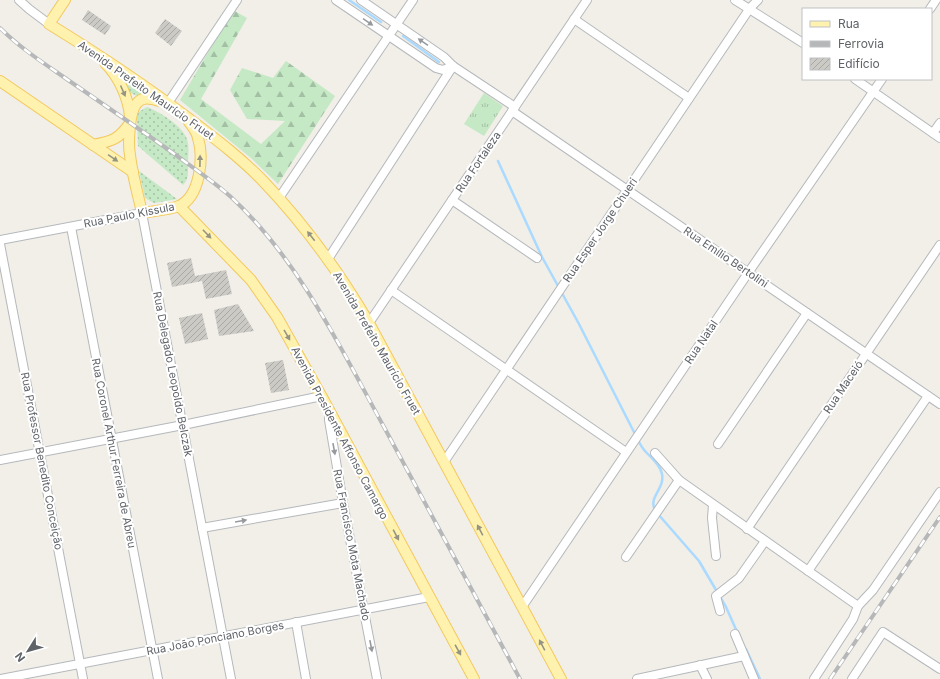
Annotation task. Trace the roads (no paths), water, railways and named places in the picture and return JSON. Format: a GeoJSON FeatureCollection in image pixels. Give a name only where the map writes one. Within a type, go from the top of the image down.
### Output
{"type":"FeatureCollection","features":[{"type":"Feature","properties":{"kind":"main road"},"geometry":{"type":"LineString","coordinates":[[49,24],[65,0]]}},
{"type":"Feature","properties":{"kind":"main road","name":"Avenida Prefeito Maurício Fruet"},"geometry":{"type":"LineString","coordinates":[[49,24],[168,103],[229,149],[258,176],[303,226],[349,289],[369,323],[561,679]]}},
{"type":"Feature","properties":{"kind":"main road"},"geometry":{"type":"LineString","coordinates":[[90,50],[107,65],[121,86],[126,99],[130,123],[119,137],[111,141],[93,145]]}},
{"type":"Feature","properties":{"kind":"main road"},"geometry":{"type":"LineString","coordinates":[[0,81],[133,172]]}},
{"type":"Feature","properties":{"kind":"main road","name":"Rua Delegado Leopoldo Belczak"},"geometry":{"type":"LineString","coordinates":[[142,213],[129,154],[130,123],[133,108],[140,100],[150,98],[168,103]]}},
{"type":"Feature","properties":{"kind":"main road","name":"Rua Paulo Kissula"},"geometry":{"type":"LineString","coordinates":[[142,213],[180,206],[189,198],[197,183],[200,166],[198,138],[192,126],[182,113]]}},
{"type":"Feature","properties":{"kind":"main road","name":"Avenida Presidente Affonso Camargo"},"geometry":{"type":"LineString","coordinates":[[180,206],[256,286],[284,329],[322,396],[474,679]]}},
{"type":"Feature","properties":{"kind":"street","name":"Avenida Prefeito Maurício Fruet"},"geometry":{"type":"LineString","coordinates":[[20,0],[49,24]]}},
{"type":"Feature","properties":{"kind":"street"},"geometry":{"type":"LineString","coordinates":[[168,103],[237,0]]}},
{"type":"Feature","properties":{"kind":"street"},"geometry":{"type":"LineString","coordinates":[[336,0],[436,68],[443,70],[453,66]]}},
{"type":"Feature","properties":{"kind":"street","name":"Rua Emílio Bertolini"},"geometry":{"type":"LineString","coordinates":[[361,0],[442,55],[453,66],[627,190],[940,404]]}},
{"type":"Feature","properties":{"kind":"street"},"geometry":{"type":"LineString","coordinates":[[278,198],[413,0]]}},
{"type":"Feature","properties":{"kind":"street","name":"Rua Fortaleza"},"geometry":{"type":"LineString","coordinates":[[369,323],[587,0]]}},
{"type":"Feature","properties":{"kind":"street"},"geometry":{"type":"LineString","coordinates":[[735,0],[750,8],[802,42]]}},
{"type":"Feature","properties":{"kind":"street","name":"Rua Esper Jorge Chueri"},"geometry":{"type":"LineString","coordinates":[[444,462],[750,8],[758,0]]}},
{"type":"Feature","properties":{"kind":"street"},"geometry":{"type":"LineString","coordinates":[[574,19],[689,98]]}},
{"type":"Feature","properties":{"kind":"street"},"geometry":{"type":"LineString","coordinates":[[328,259],[453,66]]}},
{"type":"Feature","properties":{"kind":"street"},"geometry":{"type":"LineString","coordinates":[[855,80],[937,136],[940,124]]}},
{"type":"Feature","properties":{"kind":"street","name":"Rua Natal"},"geometry":{"type":"LineString","coordinates":[[522,607],[748,272],[881,80]]}},
{"type":"Feature","properties":{"kind":"street"},"geometry":{"type":"LineString","coordinates":[[452,200],[537,258]]}},
{"type":"Feature","properties":{"kind":"street","name":"Rua Paulo Kissula"},"geometry":{"type":"LineString","coordinates":[[0,240],[142,213]]}},
{"type":"Feature","properties":{"kind":"street","name":"Rua Delegado Leopoldo Belczak"},"geometry":{"type":"LineString","coordinates":[[142,213],[231,679]]}},
{"type":"Feature","properties":{"kind":"street","name":"Rua Coronel Arthur Ferreira de Abreu"},"geometry":{"type":"LineString","coordinates":[[71,227],[158,679]]}},
{"type":"Feature","properties":{"kind":"street","name":"Rua Professor Benedito Conceição"},"geometry":{"type":"LineString","coordinates":[[0,244],[83,679]]}},
{"type":"Feature","properties":{"kind":"street","name":"Rua Maceió"},"geometry":{"type":"LineString","coordinates":[[747,528],[940,245]]}},
{"type":"Feature","properties":{"kind":"street"},"geometry":{"type":"LineString","coordinates":[[391,290],[626,452]]}},
{"type":"Feature","properties":{"kind":"street"},"geometry":{"type":"LineString","coordinates":[[718,444],[807,313]]}},
{"type":"Feature","properties":{"kind":"street"},"geometry":{"type":"LineString","coordinates":[[0,460],[183,425],[322,396]]}},
{"type":"Feature","properties":{"kind":"street"},"geometry":{"type":"LineString","coordinates":[[808,571],[928,396]]}},
{"type":"Feature","properties":{"kind":"street","name":"Rua Francisco Mota Machado"},"geometry":{"type":"LineString","coordinates":[[329,411],[329,420],[343,502],[377,679]]}},
{"type":"Feature","properties":{"kind":"street"},"geometry":{"type":"LineString","coordinates":[[654,453],[679,480],[858,606]]}},
{"type":"Feature","properties":{"kind":"street"},"geometry":{"type":"LineString","coordinates":[[626,557],[679,480]]}},
{"type":"Feature","properties":{"kind":"street"},"geometry":{"type":"LineString","coordinates":[[814,679],[853,619],[858,606],[873,590],[940,492]]}},
{"type":"Feature","properties":{"kind":"street"},"geometry":{"type":"LineString","coordinates":[[202,528],[343,502]]}},
{"type":"Feature","properties":{"kind":"street"},"geometry":{"type":"LineString","coordinates":[[713,505],[712,518],[716,556]]}},
{"type":"Feature","properties":{"kind":"street"},"geometry":{"type":"LineString","coordinates":[[720,611],[720,593],[739,578],[765,541]]}},
{"type":"Feature","properties":{"kind":"street","name":"Rua João Ponciano Borges"},"geometry":{"type":"LineString","coordinates":[[1,679],[429,597]]}},
{"type":"Feature","properties":{"kind":"street"},"geometry":{"type":"LineString","coordinates":[[296,622],[306,679]]}},
{"type":"Feature","properties":{"kind":"street"},"geometry":{"type":"LineString","coordinates":[[852,679],[884,632],[940,669]]}},
{"type":"Feature","properties":{"kind":"street"},"geometry":{"type":"LineString","coordinates":[[735,634],[754,679]]}},
{"type":"Feature","properties":{"kind":"street"},"geometry":{"type":"LineString","coordinates":[[636,679],[744,656]]}},
{"type":"Feature","properties":{"kind":"street"},"geometry":{"type":"LineString","coordinates":[[700,665],[707,679]]}},
{"type":"Feature","properties":{"kind":"waterway"},"geometry":{"type":"LineString","coordinates":[[349,0],[381,22]]}},
{"type":"Feature","properties":{"kind":"waterway"},"geometry":{"type":"LineString","coordinates":[[403,36],[439,62]]}},
{"type":"Feature","properties":{"kind":"waterway"},"geometry":{"type":"LineString","coordinates":[[498,161],[542,257],[579,324],[636,436]]}},
{"type":"Feature","properties":{"kind":"waterway"},"geometry":{"type":"LineString","coordinates":[[638,440],[644,450],[657,464],[662,474],[661,484],[653,505],[655,510]]}},
{"type":"Feature","properties":{"kind":"waterway"},"geometry":{"type":"LineString","coordinates":[[658,514],[699,561],[726,607],[738,634]]}},
{"type":"Feature","properties":{"kind":"waterway"},"geometry":{"type":"LineString","coordinates":[[746,649],[760,679]]}},
{"type":"Feature","properties":{"kind":"railway"},"geometry":{"type":"LineString","coordinates":[[0,28],[33,56],[217,185],[255,222],[277,248],[298,276],[351,366],[520,679]]}},
{"type":"Feature","properties":{"kind":"railway"},"geometry":{"type":"LineString","coordinates":[[830,679],[940,517]]}}]}
